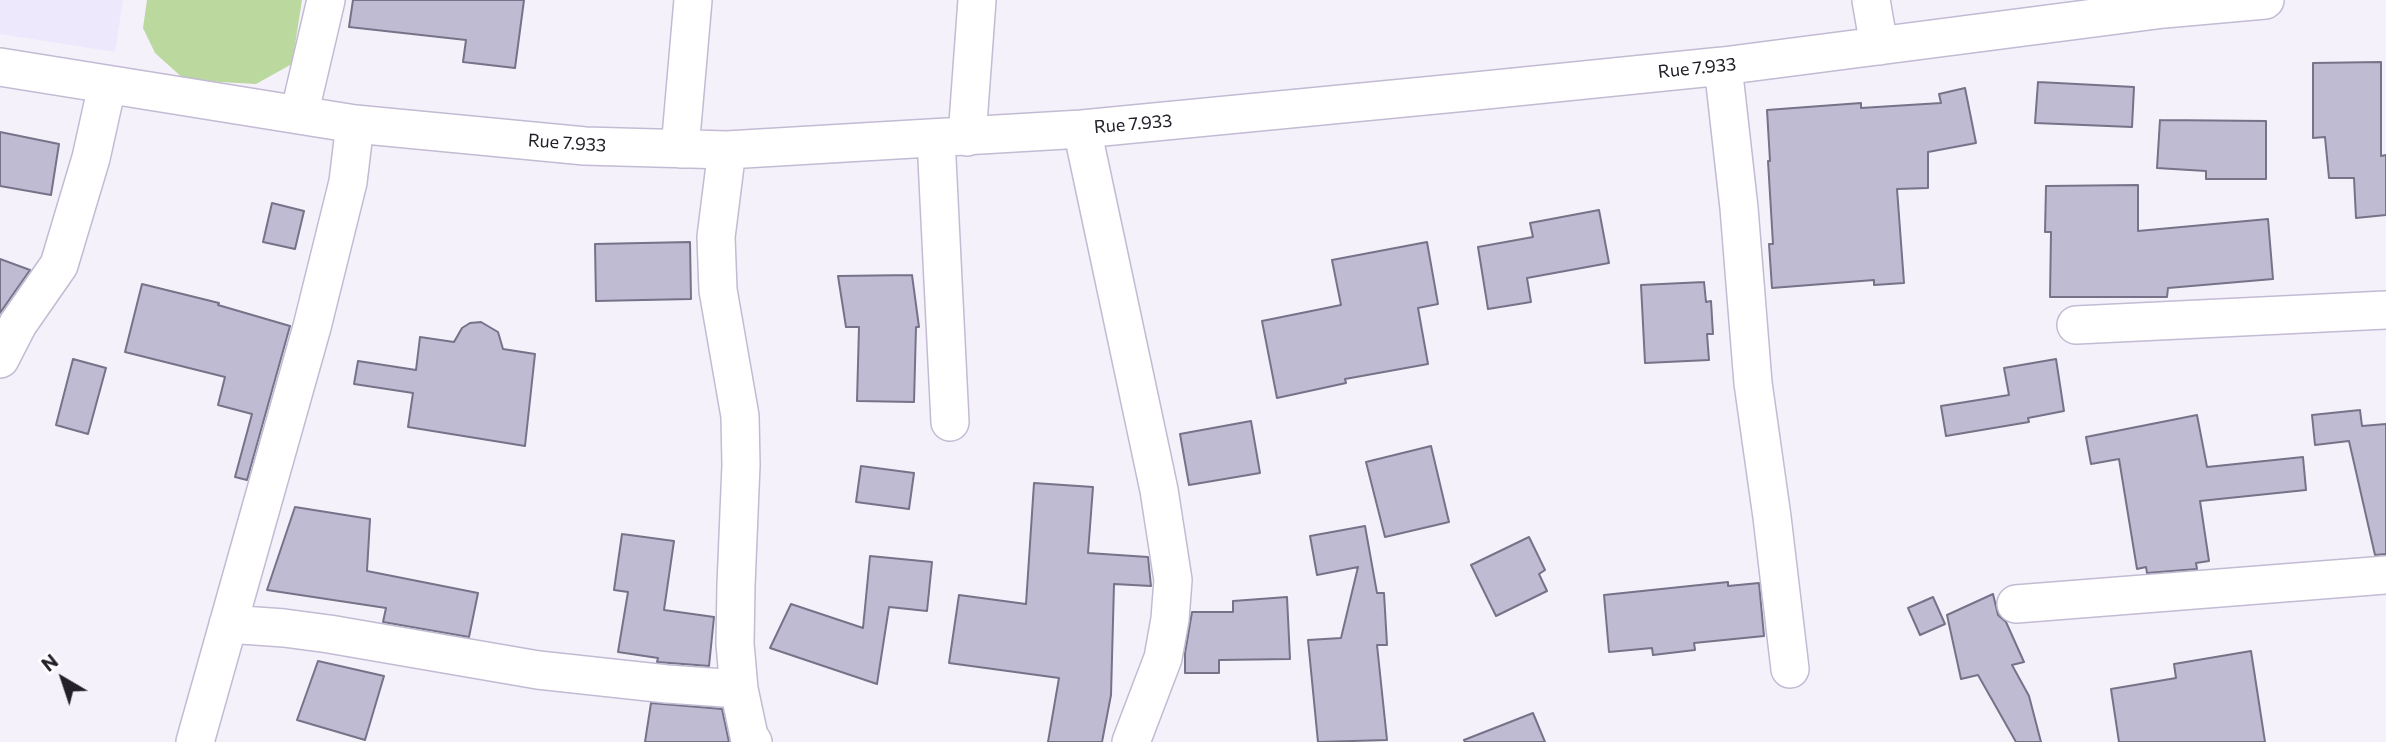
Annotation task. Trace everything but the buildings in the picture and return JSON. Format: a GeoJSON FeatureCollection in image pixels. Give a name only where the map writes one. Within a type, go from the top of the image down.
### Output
{"type":"FeatureCollection","features":[{"type":"Feature","properties":{"kind":"street"},"geometry":{"type":"LineString","coordinates":[[299,115],[326,0]]}},
{"type":"Feature","properties":{"kind":"street"},"geometry":{"type":"LineString","coordinates":[[680,149],[693,0]]}},
{"type":"Feature","properties":{"kind":"street"},"geometry":{"type":"LineString","coordinates":[[950,422],[951,138],[977,0]]}},
{"type":"Feature","properties":{"kind":"street"},"geometry":{"type":"LineString","coordinates":[[1871,0],[1879,46]]}},
{"type":"Feature","properties":{"kind":"street","name":"Rue 7.933"},"geometry":{"type":"LineString","coordinates":[[0,67],[355,124],[585,146],[727,150],[1082,129],[1723,66],[2164,9],[2265,0]]}},
{"type":"Feature","properties":{"kind":"street"},"geometry":{"type":"LineString","coordinates":[[1723,66],[1739,208],[1753,383],[1790,669]]}},
{"type":"Feature","properties":{"kind":"street"},"geometry":{"type":"LineString","coordinates":[[0,359],[18,324],[60,265],[91,158],[107,86]]}},
{"type":"Feature","properties":{"kind":"street"},"geometry":{"type":"LineString","coordinates":[[195,742],[313,327],[348,182],[355,124]]}},
{"type":"Feature","properties":{"kind":"street"},"geometry":{"type":"LineString","coordinates":[[1082,129],[1159,490],[1172,580],[1170,619],[1163,658],[1131,742]]}},
{"type":"Feature","properties":{"kind":"street"},"geometry":{"type":"LineString","coordinates":[[727,150],[716,237],[718,290],[740,416],[736,644],[739,689],[749,736],[753,742]]}},
{"type":"Feature","properties":{"kind":"street"},"geometry":{"type":"LineString","coordinates":[[2076,325],[2386,310]]}},
{"type":"Feature","properties":{"kind":"street"},"geometry":{"type":"LineString","coordinates":[[2017,604],[2386,575]]}},
{"type":"Feature","properties":{"kind":"street"},"geometry":{"type":"LineString","coordinates":[[228,624],[329,634],[538,670],[739,689]]}},
{"type":"Feature","properties":{"kind":"shaded area"},"geometry":{"type":"Polygon","coordinates":[[[0,0],[123,0],[115,52],[0,34],[0,0]]]}},
{"type":"Feature","properties":{"kind":"green space"},"geometry":{"type":"Polygon","coordinates":[[[147,0],[302,0],[292,64],[256,84],[185,80],[155,53],[143,28],[147,0]]]}}]}
